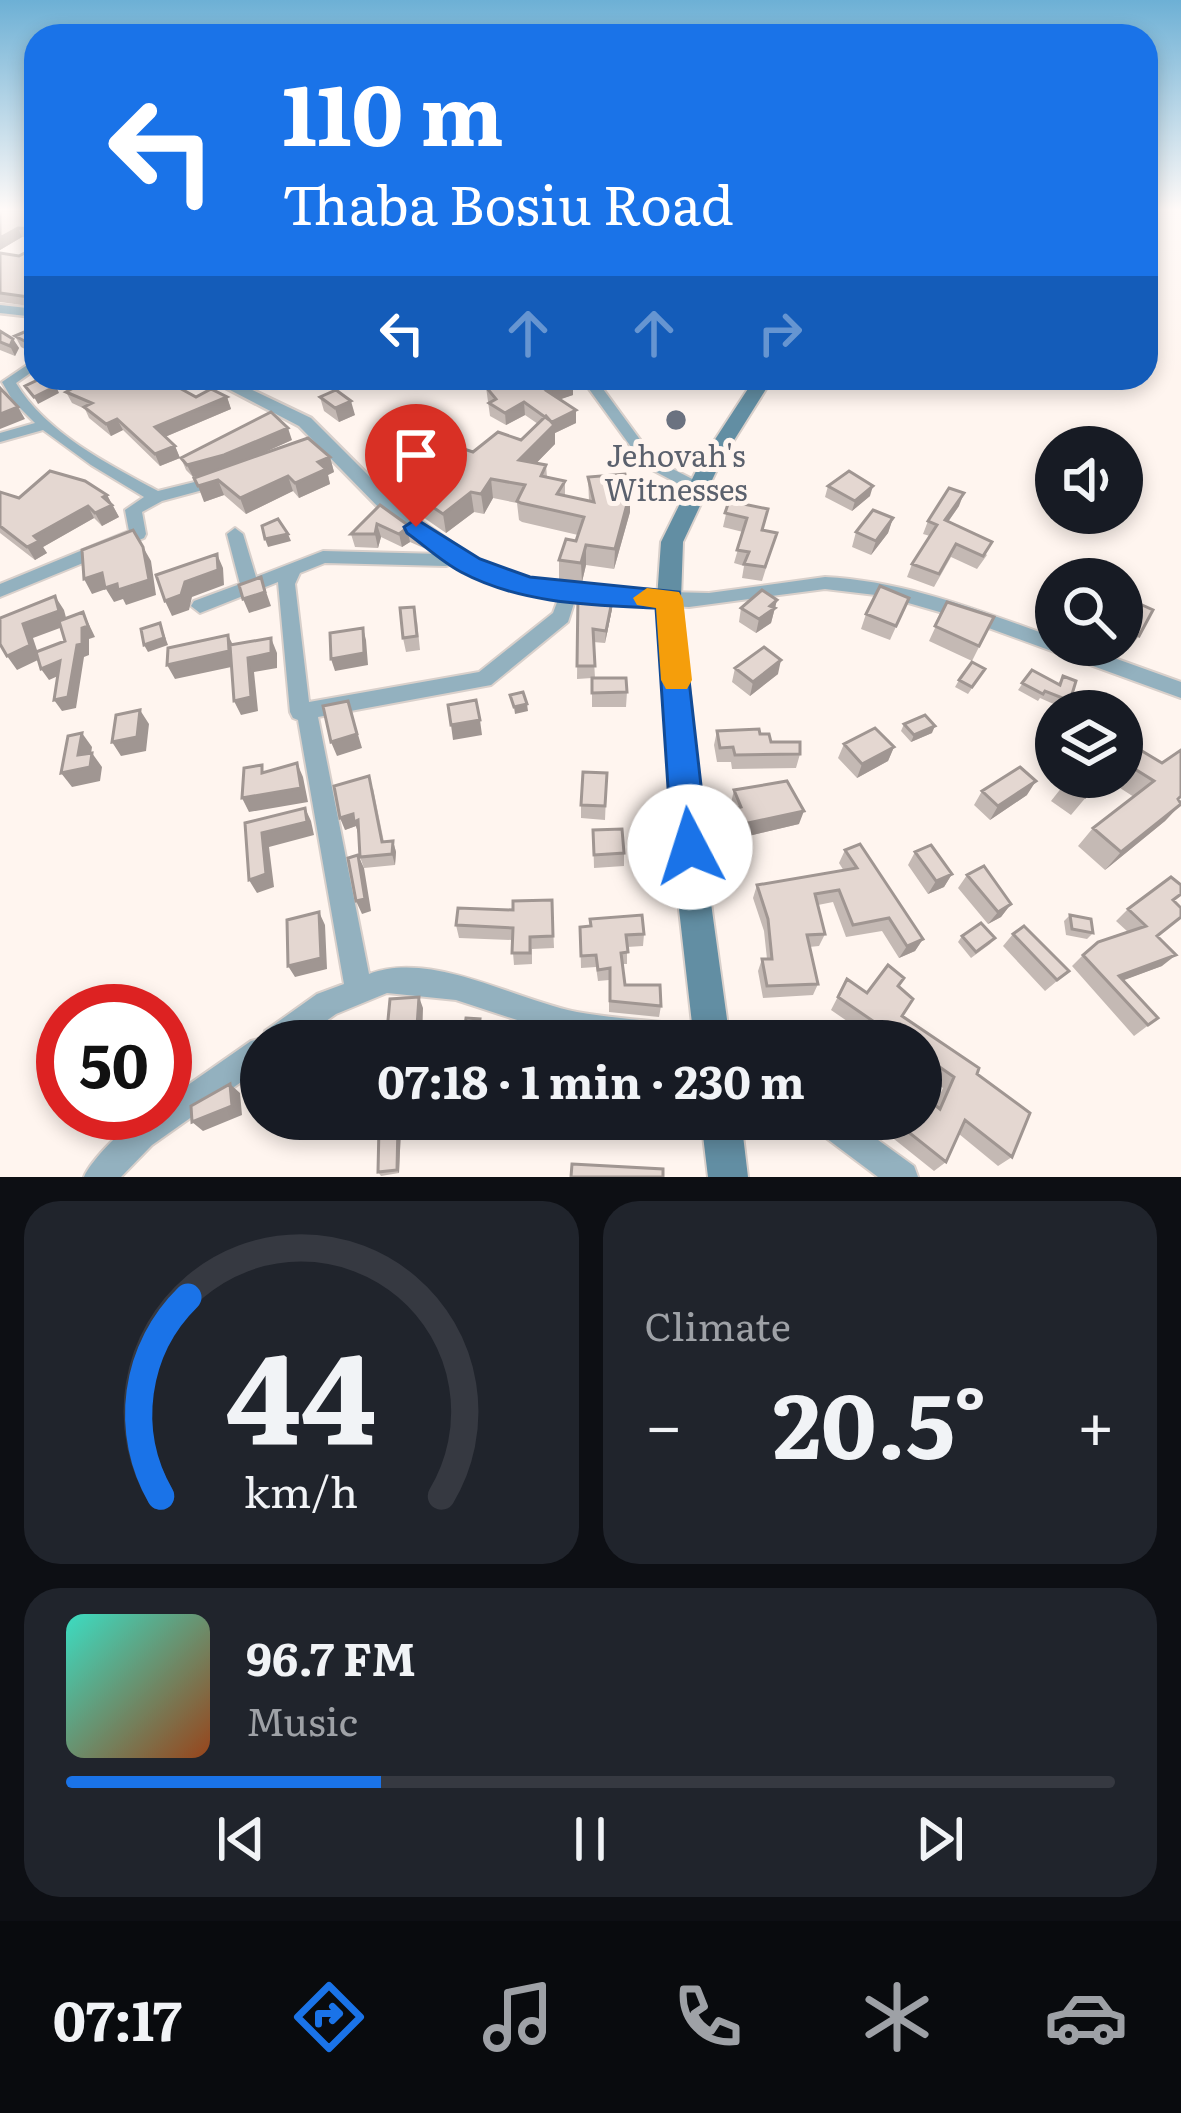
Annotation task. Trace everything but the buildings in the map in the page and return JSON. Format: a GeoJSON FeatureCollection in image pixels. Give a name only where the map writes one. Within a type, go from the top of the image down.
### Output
{"type":"FeatureCollection","features":[{"type":"Feature","properties":{"kind":"main road"},"geometry":{"type":"LineString","coordinates":[[710,1020],[691,874],[669,599],[672,542],[698,488],[757,390]]}},
{"type":"Feature","properties":{"kind":"main road"},"geometry":{"type":"LineString","coordinates":[[724,1140],[728,1177]]}},
{"type":"Feature","properties":{"kind":"street"},"geometry":{"type":"LineString","coordinates":[[24,371],[9,382],[14,394],[47,424],[156,497]]}},
{"type":"Feature","properties":{"kind":"street"},"geometry":{"type":"LineString","coordinates":[[243,390],[269,401],[392,510],[453,554],[505,580],[568,594],[693,602],[802,585],[860,584],[1035,638]]}},
{"type":"Feature","properties":{"kind":"street"},"geometry":{"type":"LineString","coordinates":[[597,390],[650,463],[698,488]]}},
{"type":"Feature","properties":{"kind":"street"},"geometry":{"type":"LineString","coordinates":[[0,438],[47,424]]}},
{"type":"Feature","properties":{"kind":"street"},"geometry":{"type":"LineString","coordinates":[[0,591],[138,534],[133,511],[156,497],[236,475]]}},
{"type":"Feature","properties":{"kind":"street"},"geometry":{"type":"LineString","coordinates":[[235,534],[246,578],[254,584]]}},
{"type":"Feature","properties":{"kind":"street"},"geometry":{"type":"LineString","coordinates":[[200,606],[323,557],[446,560],[453,554]]}},
{"type":"Feature","properties":{"kind":"street"},"geometry":{"type":"LineString","coordinates":[[292,568],[286,584],[300,712],[484,680],[554,624],[568,594]]}},
{"type":"Feature","properties":{"kind":"street"},"geometry":{"type":"LineString","coordinates":[[1114,666],[1181,690]]}},
{"type":"Feature","properties":{"kind":"street"},"geometry":{"type":"LineString","coordinates":[[307,711],[359,992]]}},
{"type":"Feature","properties":{"kind":"street"},"geometry":{"type":"LineString","coordinates":[[305,1020],[327,1004],[388,980],[456,987],[559,1020]]}},
{"type":"Feature","properties":{"kind":"street"},"geometry":{"type":"LineString","coordinates":[[99,1177],[142,1135],[240,1066]]}},
{"type":"Feature","properties":{"kind":"street"},"geometry":{"type":"LineString","coordinates":[[853,1140],[903,1177]]}},
{"type":"Feature","properties":{"kind":"slow traffic"},"geometry":{"type":"LineString","coordinates":[[647,598],[669,599],[676,680]]}},
{"type":"Feature","properties":{"kind":"place","name":"Jehovah's Witnesses"},"geometry":{"type":"Point","coordinates":[676,420]}},
{"type":"Feature","properties":{"kind":"route"},"geometry":{"type":"LineString","coordinates":[[416,527],[471,566],[526,586],[568,594],[669,599],[690,847]]}}]}
